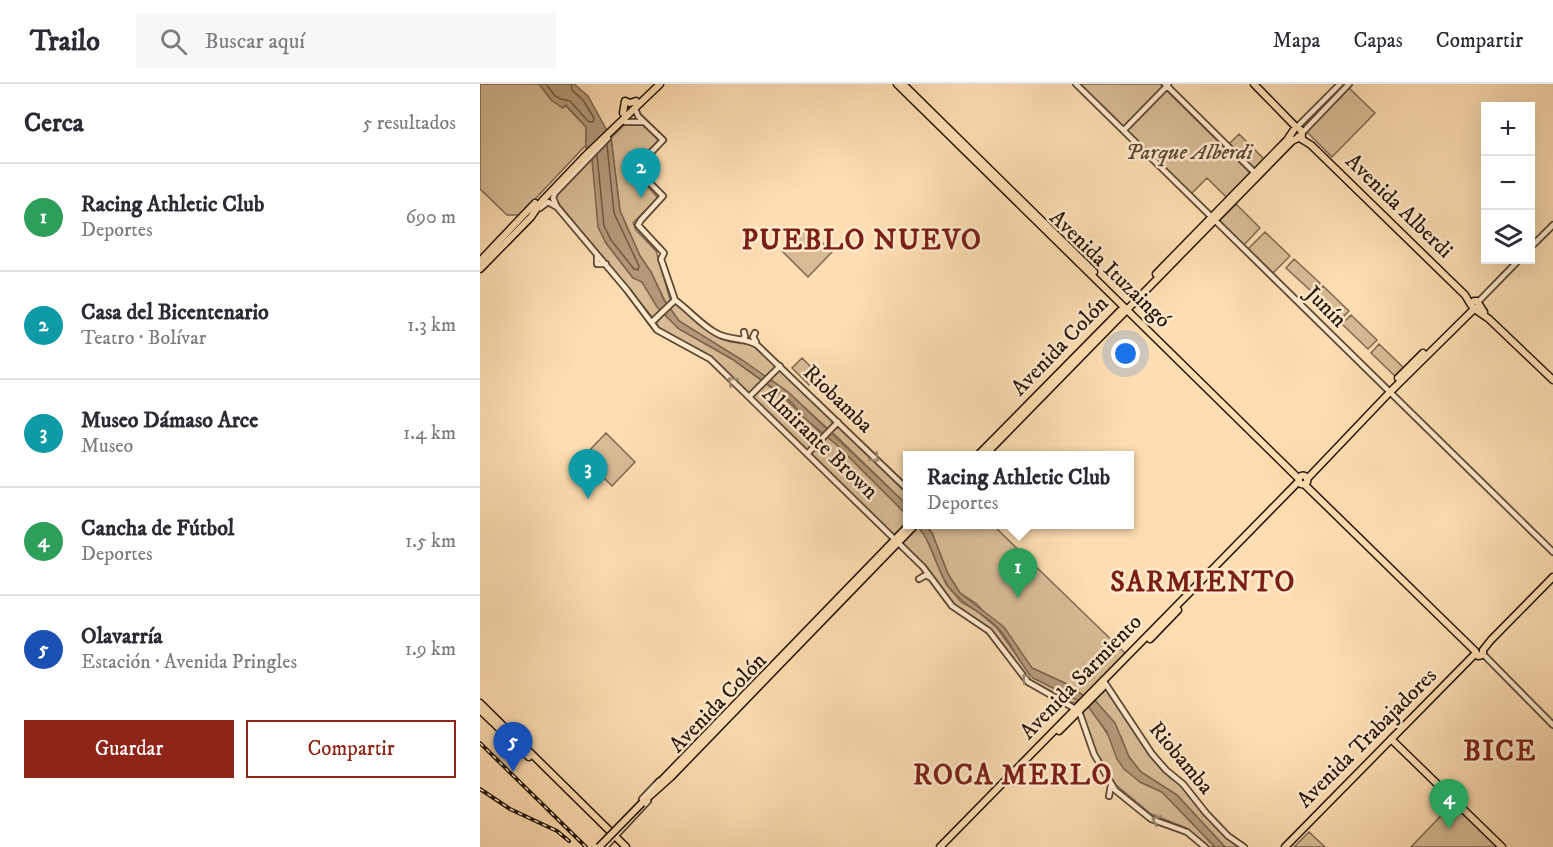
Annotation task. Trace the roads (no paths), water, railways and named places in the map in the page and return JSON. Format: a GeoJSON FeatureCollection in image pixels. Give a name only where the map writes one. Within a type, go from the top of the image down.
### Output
{"type":"FeatureCollection","features":[{"type":"Feature","properties":{"kind":"main road"},"geometry":{"type":"LineString","coordinates":[[611,130],[623,113],[625,101],[630,103],[636,101],[653,84]]}},
{"type":"Feature","properties":{"kind":"main road"},"geometry":{"type":"LineString","coordinates":[[480,261],[611,130],[661,84]]}},
{"type":"Feature","properties":{"kind":"main road","name":"Avenida Ituzaingó"},"geometry":{"type":"LineString","coordinates":[[897,84],[1479,652]]}},
{"type":"Feature","properties":{"kind":"main road","name":"Avenida Ituzaingó"},"geometry":{"type":"LineString","coordinates":[[903,84],[1126,307]]}},
{"type":"Feature","properties":{"kind":"main road","name":"Avenida Alberdi"},"geometry":{"type":"LineString","coordinates":[[1249,84],[1553,380]]}},
{"type":"Feature","properties":{"kind":"main road","name":"Avenida Alberdi"},"geometry":{"type":"LineString","coordinates":[[1254,84],[1297,132]]}},
{"type":"Feature","properties":{"kind":"main road","name":"Avenida Colón"},"geometry":{"type":"LineString","coordinates":[[982,451],[1297,132]]}},
{"type":"Feature","properties":{"kind":"main road"},"geometry":{"type":"LineString","coordinates":[[480,269],[531,217],[542,201],[584,157]]}},
{"type":"Feature","properties":{"kind":"main road","name":"Avenida Sarmiento"},"geometry":{"type":"LineString","coordinates":[[945,847],[1388,392],[1475,306]]}},
{"type":"Feature","properties":{"kind":"main road","name":"Avenida Colón"},"geometry":{"type":"LineString","coordinates":[[989,451],[1126,307]]}},
{"type":"Feature","properties":{"kind":"main road","name":"Avenida Colón"},"geometry":{"type":"LineString","coordinates":[[598,847],[908,529]]}},
{"type":"Feature","properties":{"kind":"main road","name":"Avenida Trabajadores"},"geometry":{"type":"LineString","coordinates":[[1290,847],[1553,577]]}},
{"type":"Feature","properties":{"kind":"main road"},"geometry":{"type":"LineString","coordinates":[[480,703],[611,835],[620,847]]}},
{"type":"Feature","properties":{"kind":"main road","name":"Avenida Sarmiento"},"geometry":{"type":"LineString","coordinates":[[940,847],[1079,708]]}},
{"type":"Feature","properties":{"kind":"main road"},"geometry":{"type":"LineString","coordinates":[[480,710],[626,847]]}},
{"type":"Feature","properties":{"kind":"main road"},"geometry":{"type":"LineString","coordinates":[[1393,741],[1502,847]]}},
{"type":"Feature","properties":{"kind":"main road","name":"Avenida Trabajadores"},"geometry":{"type":"LineString","coordinates":[[1285,847],[1393,741]]}},
{"type":"Feature","properties":{"kind":"street"},"geometry":{"type":"LineString","coordinates":[[611,130],[625,122],[661,84]]}},
{"type":"Feature","properties":{"kind":"street","name":"Junín"},"geometry":{"type":"LineString","coordinates":[[1077,84],[1553,552]]}},
{"type":"Feature","properties":{"kind":"street","name":"Avenida Colón"},"geometry":{"type":"LineString","coordinates":[[1297,132],[1340,84]]}},
{"type":"Feature","properties":{"kind":"street","name":"Avenida Colón"},"geometry":{"type":"LineString","coordinates":[[1297,132],[1349,84]]}},
{"type":"Feature","properties":{"kind":"street"},"geometry":{"type":"LineString","coordinates":[[1124,130],[1167,85],[1256,175]]}},
{"type":"Feature","properties":{"kind":"street"},"geometry":{"type":"LineString","coordinates":[[636,111],[663,140],[637,168],[639,173],[663,196],[639,221],[638,225],[664,253],[661,259],[675,300],[652,322]]}},
{"type":"Feature","properties":{"kind":"street"},"geometry":{"type":"LineString","coordinates":[[625,122],[644,122]]}},
{"type":"Feature","properties":{"kind":"street"},"geometry":{"type":"LineString","coordinates":[[557,207],[554,194],[584,157]]}},
{"type":"Feature","properties":{"kind":"street"},"geometry":{"type":"LineString","coordinates":[[531,217],[546,202],[557,207]]}},
{"type":"Feature","properties":{"kind":"street","name":"Almirante Brown"},"geometry":{"type":"LineString","coordinates":[[557,207],[660,332],[707,357],[897,541],[919,564],[952,606],[988,631],[1030,684],[1079,708]]}},
{"type":"Feature","properties":{"kind":"street"},"geometry":{"type":"LineString","coordinates":[[1535,243],[1553,225]]}},
{"type":"Feature","properties":{"kind":"street"},"geometry":{"type":"LineString","coordinates":[[596,253],[597,264],[606,264]]}},
{"type":"Feature","properties":{"kind":"street","name":"Avenida Sarmiento"},"geometry":{"type":"LineString","coordinates":[[1475,306],[1515,264]]}},
{"type":"Feature","properties":{"kind":"street","name":"Riobamba"},"geometry":{"type":"LineString","coordinates":[[675,300],[717,333],[733,340],[752,341],[757,345],[903,485]]}},
{"type":"Feature","properties":{"kind":"street"},"geometry":{"type":"LineString","coordinates":[[741,340],[745,337],[744,332]]}},
{"type":"Feature","properties":{"kind":"street"},"geometry":{"type":"LineString","coordinates":[[755,333],[753,337],[757,345]]}},
{"type":"Feature","properties":{"kind":"street"},"geometry":{"type":"LineString","coordinates":[[749,397],[780,366]]}},
{"type":"Feature","properties":{"kind":"street"},"geometry":{"type":"LineString","coordinates":[[807,454],[838,422]]}},
{"type":"Feature","properties":{"kind":"street"},"geometry":{"type":"LineString","coordinates":[[919,564],[923,572],[919,579],[926,575],[934,582]]}},
{"type":"Feature","properties":{"kind":"street","name":"Avenida Ituzaingó"},"geometry":{"type":"LineString","coordinates":[[1479,652],[1553,725]]}},
{"type":"Feature","properties":{"kind":"street","name":"Riobamba"},"geometry":{"type":"LineString","coordinates":[[1102,684],[1152,754],[1183,784],[1228,836],[1244,847]]}},
{"type":"Feature","properties":{"kind":"street"},"geometry":{"type":"LineString","coordinates":[[1079,708],[1094,754],[1111,785],[1151,819],[1187,832],[1205,847]]}},
{"type":"Feature","properties":{"kind":"street","name":"Avenida Colón"},"geometry":{"type":"LineString","coordinates":[[598,847],[669,775]]}},
{"type":"Feature","properties":{"kind":"street"},"geometry":{"type":"LineString","coordinates":[[1111,785],[1109,795],[1119,793]]}},
{"type":"Feature","properties":{"kind":"street","name":"Avenida Colón"},"geometry":{"type":"LineString","coordinates":[[605,847],[611,835]]}},
{"type":"Feature","properties":{"kind":"water"},"geometry":{"type":"Polygon","coordinates":[[[539,84],[574,84],[588,96],[611,138],[620,211],[640,256],[651,272],[664,300],[679,321],[788,392],[903,501],[903,511],[837,445],[802,416],[783,395],[732,359],[679,329],[657,307],[642,282],[633,278],[606,243],[598,227],[592,159],[586,148],[586,127],[566,105],[563,108],[551,100],[539,84]]]}},
{"type":"Feature","properties":{"kind":"water"},"geometry":{"type":"Polygon","coordinates":[[[919,529],[928,529],[932,533],[948,574],[960,593],[1004,627],[1032,668],[1071,686],[1085,697],[1093,698],[1115,723],[1129,757],[1141,772],[1177,795],[1225,847],[1215,847],[1162,792],[1140,782],[1124,769],[1117,759],[1107,732],[1087,705],[1033,678],[998,628],[959,598],[948,586],[919,529]]]}},
{"type":"Feature","properties":{"kind":"railway"},"geometry":{"type":"LineString","coordinates":[[480,743],[586,847]]}},
{"type":"Feature","properties":{"kind":"railway"},"geometry":{"type":"LineString","coordinates":[[480,789],[510,809],[557,831],[569,841]]}},
{"type":"Feature","properties":{"kind":"place","name":"Casa del Bicentenario"},"geometry":{"type":"Point","coordinates":[641,198]}},
{"type":"Feature","properties":{"kind":"place","name":"Museo Dámaso Arce"},"geometry":{"type":"Point","coordinates":[588,499]}},
{"type":"Feature","properties":{"kind":"place","name":"Racing Athletic Club"},"geometry":{"type":"Point","coordinates":[1018,598]}},
{"type":"Feature","properties":{"kind":"place","name":"Olavarría"},"geometry":{"type":"Point","coordinates":[513,772]}},
{"type":"Feature","properties":{"kind":"place","name":"Cancha de Fútbol"},"geometry":{"type":"Point","coordinates":[1449,829]}},
{"type":"Feature","properties":{"kind":"district","name":"PUEBLO NUEVO"},"geometry":{"type":"Point","coordinates":[862,240]}},
{"type":"Feature","properties":{"kind":"district","name":"SARMIENTO"},"geometry":{"type":"Point","coordinates":[1203,582]}},
{"type":"Feature","properties":{"kind":"district","name":"BICE"},"geometry":{"type":"Point","coordinates":[1500,751]}},
{"type":"Feature","properties":{"kind":"district","name":"ROCA MERLO"},"geometry":{"type":"Point","coordinates":[1013,775]}},
{"type":"Feature","properties":{"kind":"park label","name":"Parque Alberdi"},"geometry":{"type":"Point","coordinates":[1189,152]}}]}
